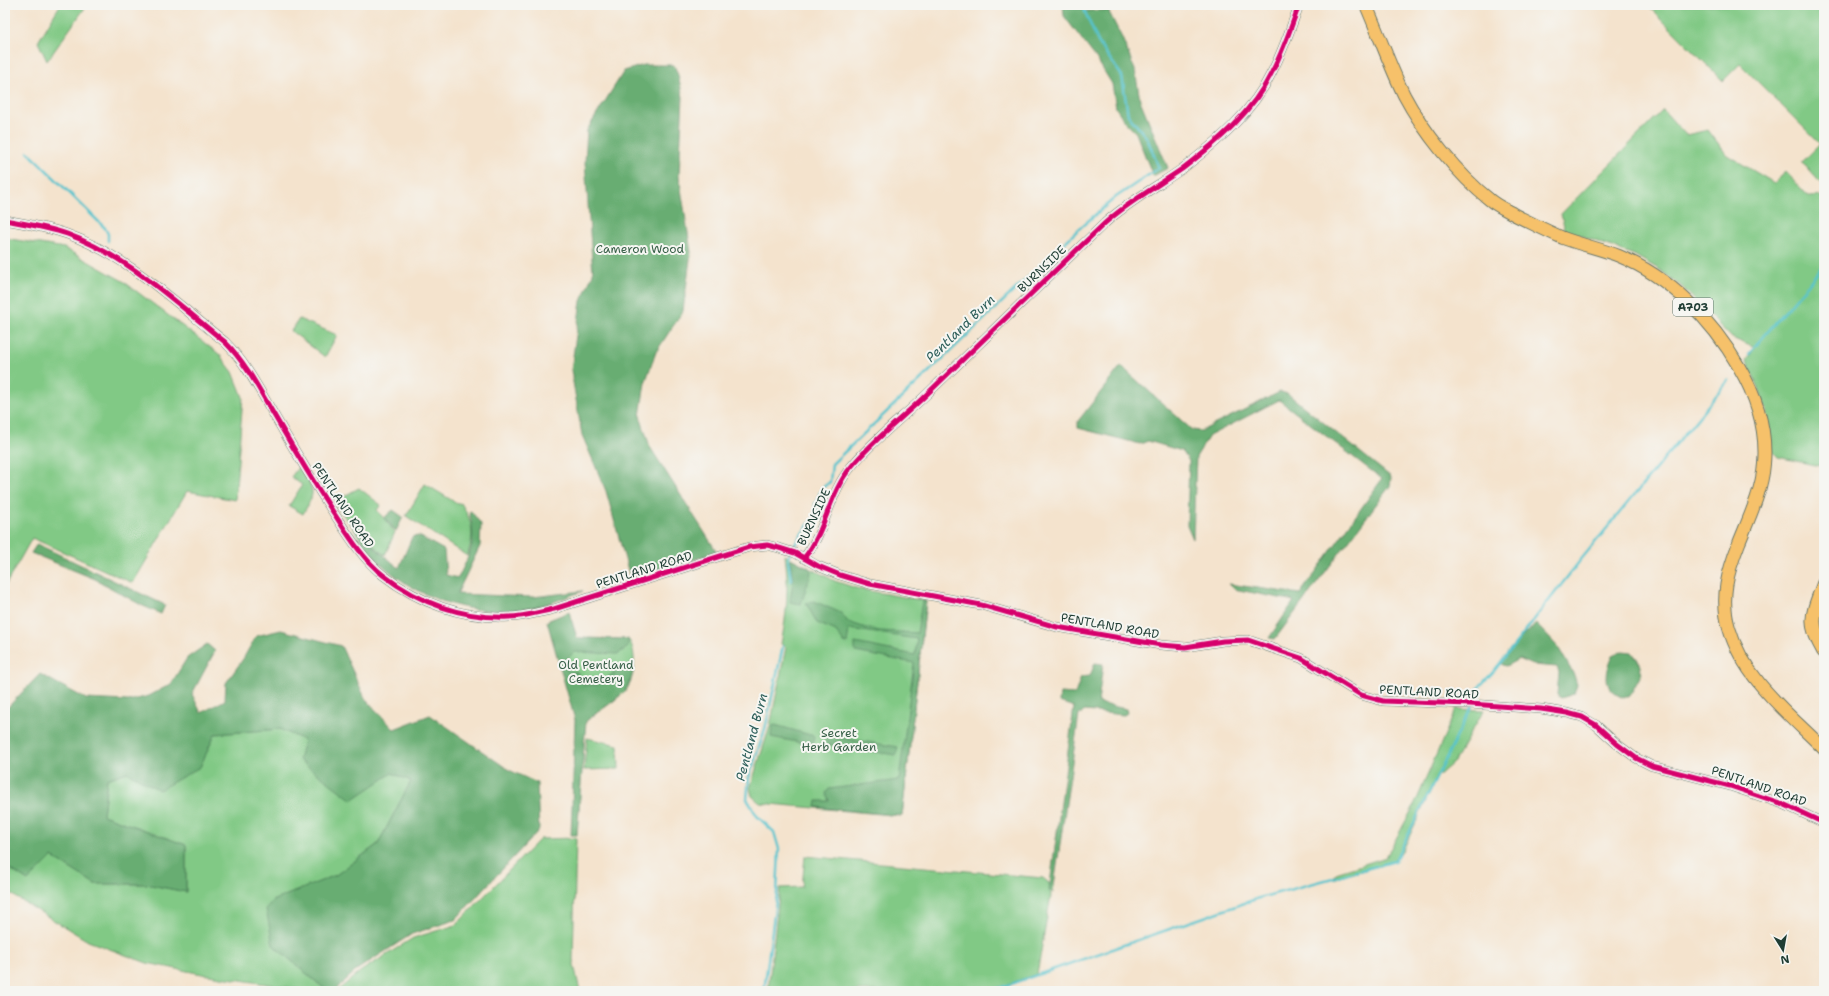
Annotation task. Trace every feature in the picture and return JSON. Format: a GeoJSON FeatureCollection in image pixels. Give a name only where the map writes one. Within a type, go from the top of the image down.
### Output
{"type":"FeatureCollection","features":[{"type":"Feature","properties":{"kind":"highway"},"geometry":{"type":"LineString","coordinates":[[1824,584],[1813,614],[1813,623],[1815,633],[1824,651]]}},
{"type":"Feature","properties":{"kind":"main road","name":"A703"},"geometry":{"type":"LineString","coordinates":[[1366,5],[1403,93],[1419,121],[1466,179],[1492,202],[1536,226],[1563,238],[1620,257],[1655,275],[1691,305],[1719,335],[1740,369],[1757,404],[1764,433],[1764,465],[1756,498],[1728,572],[1724,590],[1725,609],[1729,629],[1739,651],[1754,676],[1824,749]]}},
{"type":"Feature","properties":{"kind":"street","name":"BURNSIDE"},"geometry":{"type":"LineString","coordinates":[[804,558],[814,546],[843,479],[850,468],[876,440],[916,405],[1109,219],[1207,150],[1235,123],[1256,98],[1272,74],[1299,5]]}},
{"type":"Feature","properties":{"kind":"street","name":"PENTLAND ROAD"},"geometry":{"type":"LineString","coordinates":[[5,220],[62,233],[105,251],[144,278],[225,342],[237,354],[247,369],[297,454],[355,545],[382,574],[429,603],[451,610],[480,616],[510,617],[533,614],[554,609],[749,547],[767,546],[791,551],[818,566],[870,584],[981,605],[1057,627],[1161,645],[1185,646],[1229,640],[1248,640],[1301,658],[1361,695],[1383,701],[1473,704],[1541,709],[1567,713],[1582,717],[1596,726],[1636,758],[1652,766],[1730,786],[1783,804],[1824,823]]}},
{"type":"Feature","properties":{"kind":"green space"},"geometry":{"type":"Polygon","coordinates":[[[60,5],[87,5],[47,61],[38,42],[60,5]]]}},
{"type":"Feature","properties":{"kind":"green space"},"geometry":{"type":"Polygon","coordinates":[[[1063,5],[1080,5],[1084,11],[1108,10],[1122,38],[1135,70],[1140,100],[1168,168],[1153,176],[1136,133],[1126,123],[1116,108],[1112,84],[1096,58],[1064,16],[1063,5]]]}},
{"type":"Feature","properties":{"kind":"green space"},"geometry":{"type":"Polygon","coordinates":[[[1647,5],[1824,5],[1824,187],[1802,162],[1820,144],[1740,64],[1723,81],[1647,5]]]}},
{"type":"Feature","properties":{"kind":"green space","name":"Cameron Wood"},"geometry":{"type":"Polygon","coordinates":[[[644,65],[674,65],[678,75],[683,97],[679,176],[691,252],[683,311],[656,352],[645,383],[640,416],[650,447],[717,552],[631,581],[606,491],[582,435],[571,370],[581,301],[593,274],[585,162],[587,130],[624,71],[644,65]]]}},
{"type":"Feature","properties":{"kind":"green space"},"geometry":{"type":"Polygon","coordinates":[[[1663,110],[1686,135],[1708,130],[1727,155],[1774,183],[1786,172],[1809,197],[1824,196],[1824,467],[1778,457],[1772,451],[1767,412],[1758,386],[1746,360],[1755,348],[1732,338],[1681,286],[1660,270],[1634,255],[1565,230],[1561,214],[1663,110]]]}},
{"type":"Feature","properties":{"kind":"green space"},"geometry":{"type":"Polygon","coordinates":[[[5,238],[64,248],[123,281],[219,354],[233,372],[243,397],[235,500],[187,491],[133,583],[32,538],[5,586],[5,238]]]}},
{"type":"Feature","properties":{"kind":"green space"},"geometry":{"type":"Polygon","coordinates":[[[299,319],[337,335],[325,357],[291,331],[299,319]]]}},
{"type":"Feature","properties":{"kind":"green space"},"geometry":{"type":"Polygon","coordinates":[[[1121,366],[1192,430],[1201,431],[1280,392],[1288,394],[1391,477],[1390,486],[1275,639],[1269,638],[1294,601],[1234,589],[1229,584],[1300,594],[1382,479],[1279,400],[1209,436],[1196,457],[1193,539],[1187,525],[1189,461],[1182,451],[1148,441],[1140,444],[1078,428],[1078,421],[1121,366]]]}},
{"type":"Feature","properties":{"kind":"green space"},"geometry":{"type":"Polygon","coordinates":[[[299,466],[312,490],[311,499],[303,514],[289,506],[302,485],[291,477],[299,466]]]}},
{"type":"Feature","properties":{"kind":"green space"},"geometry":{"type":"Polygon","coordinates":[[[425,484],[458,504],[461,503],[468,516],[472,529],[470,548],[467,556],[406,516],[425,484]]]}},
{"type":"Feature","properties":{"kind":"green space"},"geometry":{"type":"Polygon","coordinates":[[[359,488],[381,505],[377,510],[395,532],[385,555],[374,546],[352,520],[348,521],[333,502],[359,488]]]}},
{"type":"Feature","properties":{"kind":"green space"},"geometry":{"type":"Polygon","coordinates":[[[393,510],[403,517],[396,531],[384,518],[393,510]]]}},
{"type":"Feature","properties":{"kind":"green space"},"geometry":{"type":"Polygon","coordinates":[[[471,511],[481,524],[480,546],[457,594],[533,597],[583,591],[544,605],[509,611],[487,611],[443,601],[422,593],[385,568],[370,552],[349,522],[352,521],[374,547],[399,568],[412,537],[419,536],[444,550],[446,575],[458,578],[471,546],[472,531],[469,512],[471,511]]]}},
{"type":"Feature","properties":{"kind":"green space"},"geometry":{"type":"Polygon","coordinates":[[[37,544],[165,605],[161,614],[141,605],[95,579],[31,553],[37,544]]]}},
{"type":"Feature","properties":{"kind":"green space","name":"Secret Herb Garden"},"geometry":{"type":"Polygon","coordinates":[[[785,555],[835,581],[859,589],[926,601],[902,816],[760,803],[752,796],[750,788],[770,726],[786,647],[781,644],[787,600],[785,555]]]}},
{"type":"Feature","properties":{"kind":"green space"},"geometry":{"type":"Polygon","coordinates":[[[792,559],[810,569],[811,573],[801,604],[790,602],[793,580],[790,560],[792,559]]]}},
{"type":"Feature","properties":{"kind":"green space"},"geometry":{"type":"Polygon","coordinates":[[[814,601],[841,613],[848,622],[866,628],[880,631],[917,633],[922,601],[926,601],[902,816],[816,807],[817,801],[829,801],[826,793],[829,789],[899,780],[914,663],[855,652],[855,643],[915,655],[917,639],[849,629],[847,644],[844,643],[836,631],[817,623],[806,603],[814,601]]]}},
{"type":"Feature","properties":{"kind":"green space","name":"Old Pentland Cemetery"},"geometry":{"type":"Polygon","coordinates":[[[569,612],[577,638],[628,639],[633,651],[633,674],[628,687],[615,700],[586,721],[547,621],[569,612]]]}},
{"type":"Feature","properties":{"kind":"green space","name":"Old Pentland Cemetery"},"geometry":{"type":"Polygon","coordinates":[[[569,612],[577,638],[628,639],[628,647],[618,654],[574,652],[565,661],[567,671],[577,672],[584,685],[597,685],[621,668],[630,666],[633,673],[626,691],[586,721],[577,835],[571,835],[575,720],[547,621],[569,612]]]}},
{"type":"Feature","properties":{"kind":"green space"},"geometry":{"type":"Polygon","coordinates":[[[1536,624],[1558,647],[1574,675],[1577,685],[1574,694],[1561,698],[1557,695],[1559,672],[1557,667],[1533,665],[1519,659],[1506,666],[1502,665],[1501,661],[1514,644],[1536,624]]]}},
{"type":"Feature","properties":{"kind":"green space"},"geometry":{"type":"Polygon","coordinates":[[[281,630],[341,646],[366,700],[394,729],[430,715],[509,770],[537,783],[539,830],[455,920],[412,934],[358,969],[334,991],[327,991],[273,945],[266,909],[272,901],[336,875],[378,844],[411,781],[392,773],[352,800],[299,760],[304,740],[280,729],[215,734],[200,767],[159,790],[127,772],[107,779],[103,815],[186,845],[186,892],[146,884],[95,884],[52,857],[28,881],[5,866],[5,710],[40,674],[86,699],[128,701],[149,696],[171,684],[187,658],[207,644],[215,651],[192,694],[201,713],[225,700],[226,683],[243,659],[256,636],[281,630]]]}},
{"type":"Feature","properties":{"kind":"green space"},"geometry":{"type":"Polygon","coordinates":[[[1622,651],[1632,652],[1638,660],[1642,673],[1630,695],[1624,698],[1617,695],[1612,690],[1607,680],[1608,668],[1613,655],[1622,651]]]}},
{"type":"Feature","properties":{"kind":"green space"},"geometry":{"type":"Polygon","coordinates":[[[1095,663],[1103,664],[1098,703],[1126,709],[1127,713],[1124,715],[1085,711],[1079,715],[1053,892],[1049,891],[1074,707],[1059,702],[1060,693],[1075,694],[1081,677],[1090,676],[1095,663]]]}},
{"type":"Feature","properties":{"kind":"green space"},"geometry":{"type":"Polygon","coordinates":[[[1456,709],[1484,710],[1454,762],[1437,777],[1402,852],[1392,862],[1333,879],[1336,873],[1386,857],[1415,804],[1456,709]]]}},
{"type":"Feature","properties":{"kind":"green space"},"geometry":{"type":"Polygon","coordinates":[[[775,725],[814,736],[813,745],[771,737],[772,726],[775,725]]]}},
{"type":"Feature","properties":{"kind":"green space"},"geometry":{"type":"Polygon","coordinates":[[[280,729],[304,740],[300,760],[392,773],[411,781],[378,844],[336,875],[272,901],[273,945],[327,991],[311,991],[202,974],[147,963],[88,941],[17,898],[5,888],[5,866],[28,881],[52,857],[95,884],[146,884],[186,892],[186,845],[103,815],[107,779],[127,772],[200,767],[215,734],[280,729]]]}},
{"type":"Feature","properties":{"kind":"green space"},"geometry":{"type":"Polygon","coordinates":[[[825,735],[898,747],[896,755],[828,745],[825,740],[825,735]]]}},
{"type":"Feature","properties":{"kind":"green space"},"geometry":{"type":"Polygon","coordinates":[[[587,738],[618,745],[619,769],[584,770],[587,738]]]}},
{"type":"Feature","properties":{"kind":"green space"},"geometry":{"type":"Polygon","coordinates":[[[576,838],[573,960],[580,991],[337,991],[361,971],[413,938],[456,925],[540,839],[576,838]]]}},
{"type":"Feature","properties":{"kind":"green space"},"geometry":{"type":"Polygon","coordinates":[[[805,856],[1043,878],[1049,883],[1051,895],[1037,974],[989,991],[768,991],[780,888],[802,887],[805,856]]]}},
{"type":"Feature","properties":{"kind":"waterway","name":"Pentland Burn"},"geometry":{"type":"LineString","coordinates":[[792,549],[818,513],[815,505],[822,488],[830,482],[832,464],[1081,227],[1116,197],[1159,168],[1147,138],[1128,115],[1122,76],[1098,42],[1082,5]]}},
{"type":"Feature","properties":{"kind":"waterway"},"geometry":{"type":"LineString","coordinates":[[28,152],[105,228],[108,234],[108,241]]}},
{"type":"Feature","properties":{"kind":"waterway"},"geometry":{"type":"LineString","coordinates":[[1749,354],[1824,265]]}},
{"type":"Feature","properties":{"kind":"waterway"},"geometry":{"type":"LineString","coordinates":[[1474,702],[1479,687],[1494,671],[1579,562],[1729,380]]}},
{"type":"Feature","properties":{"kind":"waterway","name":"Pentland Burn"},"geometry":{"type":"LineString","coordinates":[[790,554],[788,559],[791,581]]}},
{"type":"Feature","properties":{"kind":"waterway","name":"Pentland Burn"},"geometry":{"type":"LineString","coordinates":[[764,991],[777,893],[779,849],[774,832],[757,816],[747,799],[749,777],[765,729],[783,646]]}},
{"type":"Feature","properties":{"kind":"waterway"},"geometry":{"type":"LineString","coordinates":[[991,991],[1259,898],[1395,861],[1472,706]]}},
{"type":"Feature","properties":{"kind":"cycle path"},"geometry":{"type":"LineString","coordinates":[[804,558],[818,536],[837,488],[851,467],[868,448],[926,395],[1114,215],[1182,169],[1233,126],[1264,87],[1283,48],[1299,5]]}},
{"type":"Feature","properties":{"kind":"cycle path"},"geometry":{"type":"LineString","coordinates":[[5,220],[67,234],[89,243],[111,255],[170,296],[225,342],[247,369],[314,482],[347,533],[364,556],[376,569],[397,585],[411,594],[442,607],[458,612],[492,617],[515,617],[526,615],[554,609],[749,547],[767,545],[795,553],[818,566],[840,575],[870,584],[981,605],[1057,627],[1161,645],[1185,647],[1223,641],[1248,640],[1301,658],[1361,695],[1383,701],[1470,704],[1541,709],[1567,713],[1582,717],[1596,725],[1617,744],[1636,758],[1652,766],[1730,786],[1783,804],[1824,823]]}}]}
